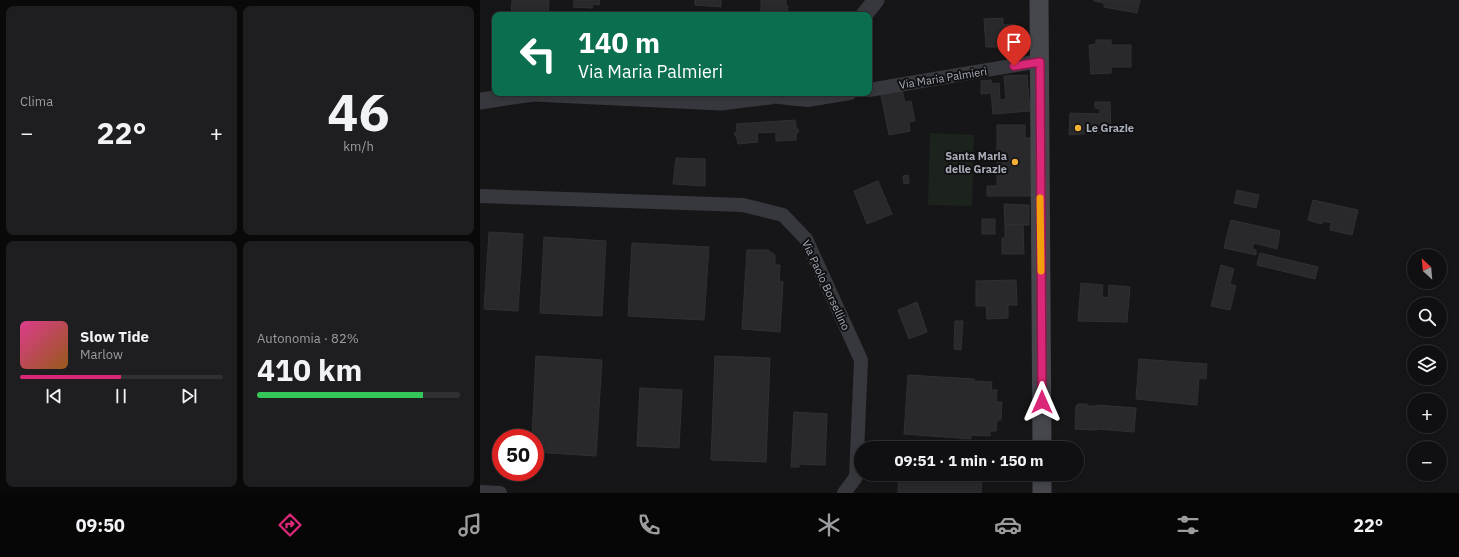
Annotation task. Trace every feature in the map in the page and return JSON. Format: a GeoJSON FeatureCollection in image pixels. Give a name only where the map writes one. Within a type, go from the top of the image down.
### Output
{"type":"FeatureCollection","features":[{"type":"Feature","properties":{"kind":"main road"},"geometry":{"type":"LineString","coordinates":[[1039,0],[1042,441]]}},
{"type":"Feature","properties":{"kind":"main road"},"geometry":{"type":"LineString","coordinates":[[1042,481],[1042,493]]}},
{"type":"Feature","properties":{"kind":"street"},"geometry":{"type":"LineString","coordinates":[[866,12],[876,0]]}},
{"type":"Feature","properties":{"kind":"street","name":"Via Maria Palmieri"},"geometry":{"type":"LineString","coordinates":[[872,90],[1040,62]]}},
{"type":"Feature","properties":{"kind":"street"},"geometry":{"type":"LineString","coordinates":[[480,101],[513,96]]}},
{"type":"Feature","properties":{"kind":"street"},"geometry":{"type":"LineString","coordinates":[[596,96],[721,102],[766,96]]}},
{"type":"Feature","properties":{"kind":"street"},"geometry":{"type":"LineString","coordinates":[[781,96],[807,100],[832,96]]}},
{"type":"Feature","properties":{"kind":"street","name":"Via Paolo Borsellino"},"geometry":{"type":"LineString","coordinates":[[480,196],[743,205],[783,215],[806,239],[861,360],[856,477],[844,493]]}},
{"type":"Feature","properties":{"kind":"street"},"geometry":{"type":"LineString","coordinates":[[480,492],[500,493]]}},
{"type":"Feature","properties":{"kind":"shaded area"},"geometry":{"type":"Polygon","coordinates":[[[930,133],[974,135],[972,206],[928,205],[930,133]]]}},
{"type":"Feature","properties":{"kind":"building"},"geometry":{"type":"Polygon","coordinates":[[[512,0],[549,0],[548,12],[511,12],[512,0]]]}},
{"type":"Feature","properties":{"kind":"building"},"geometry":{"type":"Polygon","coordinates":[[[574,0],[600,0],[599,5],[593,4],[592,8],[573,7],[574,0]]]}},
{"type":"Feature","properties":{"kind":"building"},"geometry":{"type":"Polygon","coordinates":[[[695,0],[721,0],[721,7],[695,5],[695,0]]]}},
{"type":"Feature","properties":{"kind":"building"},"geometry":{"type":"Polygon","coordinates":[[[761,0],[786,0],[786,6],[788,6],[787,12],[761,12],[761,0]]]}},
{"type":"Feature","properties":{"kind":"building"},"geometry":{"type":"Polygon","coordinates":[[[1094,0],[1140,0],[1137,13],[1104,7],[1104,3],[1094,0]]]}},
{"type":"Feature","properties":{"kind":"building"},"geometry":{"type":"Polygon","coordinates":[[[1003,18],[1003,25],[1015,24],[1016,47],[986,47],[984,19],[1003,18]]]}},
{"type":"Feature","properties":{"kind":"building"},"geometry":{"type":"Polygon","coordinates":[[[1096,40],[1111,40],[1111,45],[1131,45],[1131,67],[1111,67],[1111,73],[1091,74],[1089,45],[1096,44],[1096,40]]]}},
{"type":"Feature","properties":{"kind":"building"},"geometry":{"type":"Polygon","coordinates":[[[1027,75],[1030,111],[993,114],[991,93],[981,94],[981,81],[991,80],[992,84],[999,83],[1000,100],[1006,99],[1004,76],[1027,75]]]}},
{"type":"Feature","properties":{"kind":"building"},"geometry":{"type":"Polygon","coordinates":[[[902,90],[905,102],[911,101],[915,121],[909,122],[910,131],[889,135],[881,95],[902,90]]]}},
{"type":"Feature","properties":{"kind":"building"},"geometry":{"type":"Polygon","coordinates":[[[1095,102],[1110,102],[1111,132],[1069,135],[1070,113],[1100,114],[1100,109],[1095,108],[1095,102]]]}},
{"type":"Feature","properties":{"kind":"building"},"geometry":{"type":"Polygon","coordinates":[[[795,120],[796,127],[799,131],[796,135],[796,140],[776,141],[776,132],[757,133],[758,142],[738,144],[737,138],[734,134],[737,130],[736,124],[795,120]]]}},
{"type":"Feature","properties":{"kind":"building","name":"Santa Maria delle Grazie"},"geometry":{"type":"Polygon","coordinates":[[[997,125],[1025,125],[1025,138],[1033,138],[1032,196],[987,196],[987,186],[997,186],[997,125]]]}},
{"type":"Feature","properties":{"kind":"building"},"geometry":{"type":"Polygon","coordinates":[[[676,158],[705,159],[705,186],[673,184],[676,158]]]}},
{"type":"Feature","properties":{"kind":"building"},"geometry":{"type":"Polygon","coordinates":[[[908,175],[909,183],[904,184],[903,176],[908,175]]]}},
{"type":"Feature","properties":{"kind":"building"},"geometry":{"type":"Polygon","coordinates":[[[878,181],[892,214],[867,224],[854,191],[878,181]]]}},
{"type":"Feature","properties":{"kind":"building"},"geometry":{"type":"Polygon","coordinates":[[[1237,190],[1259,195],[1256,208],[1234,203],[1237,190]]]}},
{"type":"Feature","properties":{"kind":"building"},"geometry":{"type":"Polygon","coordinates":[[[1313,200],[1358,210],[1352,235],[1330,230],[1331,223],[1323,221],[1322,224],[1308,220],[1313,200]]]}},
{"type":"Feature","properties":{"kind":"building"},"geometry":{"type":"Polygon","coordinates":[[[1004,204],[1029,205],[1029,225],[1005,225],[1004,204]]]}},
{"type":"Feature","properties":{"kind":"building"},"geometry":{"type":"Polygon","coordinates":[[[982,219],[995,219],[995,234],[982,234],[982,219]]]}},
{"type":"Feature","properties":{"kind":"building"},"geometry":{"type":"Polygon","coordinates":[[[1231,220],[1280,231],[1277,249],[1254,243],[1252,249],[1256,250],[1256,255],[1224,248],[1231,220]]]}},
{"type":"Feature","properties":{"kind":"building"},"geometry":{"type":"Polygon","coordinates":[[[1005,225],[1023,225],[1024,254],[1002,254],[1002,238],[1005,238],[1005,225]]]}},
{"type":"Feature","properties":{"kind":"building"},"geometry":{"type":"Polygon","coordinates":[[[489,232],[523,234],[518,311],[484,309],[489,232]]]}},
{"type":"Feature","properties":{"kind":"building"},"geometry":{"type":"Polygon","coordinates":[[[544,237],[606,241],[602,316],[540,313],[544,237]]]}},
{"type":"Feature","properties":{"kind":"building"},"geometry":{"type":"Polygon","coordinates":[[[632,243],[709,247],[704,320],[628,316],[632,243]]]}},
{"type":"Feature","properties":{"kind":"building"},"geometry":{"type":"Polygon","coordinates":[[[747,250],[768,250],[775,255],[775,265],[780,265],[779,281],[783,282],[780,332],[742,329],[747,250]]]}},
{"type":"Feature","properties":{"kind":"building"},"geometry":{"type":"Polygon","coordinates":[[[1260,253],[1318,267],[1315,279],[1257,265],[1260,253]]]}},
{"type":"Feature","properties":{"kind":"building"},"geometry":{"type":"Polygon","coordinates":[[[1221,265],[1234,269],[1230,284],[1236,286],[1230,310],[1211,306],[1221,265]]]}},
{"type":"Feature","properties":{"kind":"building"},"geometry":{"type":"Polygon","coordinates":[[[1016,280],[1017,305],[1008,305],[1008,318],[987,319],[986,306],[976,306],[976,281],[1016,280]]]}},
{"type":"Feature","properties":{"kind":"building"},"geometry":{"type":"Polygon","coordinates":[[[1081,283],[1103,285],[1102,297],[1108,298],[1109,285],[1130,287],[1127,322],[1078,321],[1081,283]]]}},
{"type":"Feature","properties":{"kind":"building"},"geometry":{"type":"Polygon","coordinates":[[[917,302],[927,332],[909,339],[898,310],[917,302]]]}},
{"type":"Feature","properties":{"kind":"building"},"geometry":{"type":"Polygon","coordinates":[[[955,321],[963,321],[961,350],[954,349],[955,321]]]}},
{"type":"Feature","properties":{"kind":"building"},"geometry":{"type":"Polygon","coordinates":[[[536,356],[602,360],[596,456],[544,453],[544,429],[532,429],[536,356]]]}},
{"type":"Feature","properties":{"kind":"building"},"geometry":{"type":"Polygon","coordinates":[[[715,356],[770,358],[766,462],[711,460],[715,356]]]}},
{"type":"Feature","properties":{"kind":"building"},"geometry":{"type":"Polygon","coordinates":[[[1139,359],[1207,364],[1206,379],[1199,378],[1197,405],[1136,399],[1139,359]]]}},
{"type":"Feature","properties":{"kind":"building"},"geometry":{"type":"Polygon","coordinates":[[[908,375],[974,379],[974,381],[992,382],[991,390],[997,390],[996,402],[1002,402],[1001,420],[997,420],[996,431],[990,431],[990,436],[971,435],[971,439],[904,434],[908,375]]]}},
{"type":"Feature","properties":{"kind":"building"},"geometry":{"type":"Polygon","coordinates":[[[640,388],[682,390],[679,448],[637,446],[640,388]]]}},
{"type":"Feature","properties":{"kind":"building"},"geometry":{"type":"Polygon","coordinates":[[[1078,404],[1087,404],[1087,406],[1097,405],[1136,408],[1134,432],[1075,429],[1076,406],[1078,406],[1078,404]]]}},
{"type":"Feature","properties":{"kind":"building"},"geometry":{"type":"Polygon","coordinates":[[[794,412],[827,414],[825,465],[799,464],[799,467],[791,467],[794,412]]]}},
{"type":"Feature","properties":{"kind":"building"},"geometry":{"type":"Polygon","coordinates":[[[899,481],[982,481],[981,493],[898,493],[899,481]]]}},
{"type":"Feature","properties":{"kind":"slow traffic"},"geometry":{"type":"LineString","coordinates":[[1040,198],[1041,271]]}},
{"type":"Feature","properties":{"kind":"place","name":"Le Grazie"},"geometry":{"type":"Point","coordinates":[1078,128]}},
{"type":"Feature","properties":{"kind":"place","name":"Santa Maria delle Grazie"},"geometry":{"type":"Point","coordinates":[1015,162]}},
{"type":"Feature","properties":{"kind":"route"},"geometry":{"type":"LineString","coordinates":[[1014,66],[1040,62],[1042,402]]}}]}
